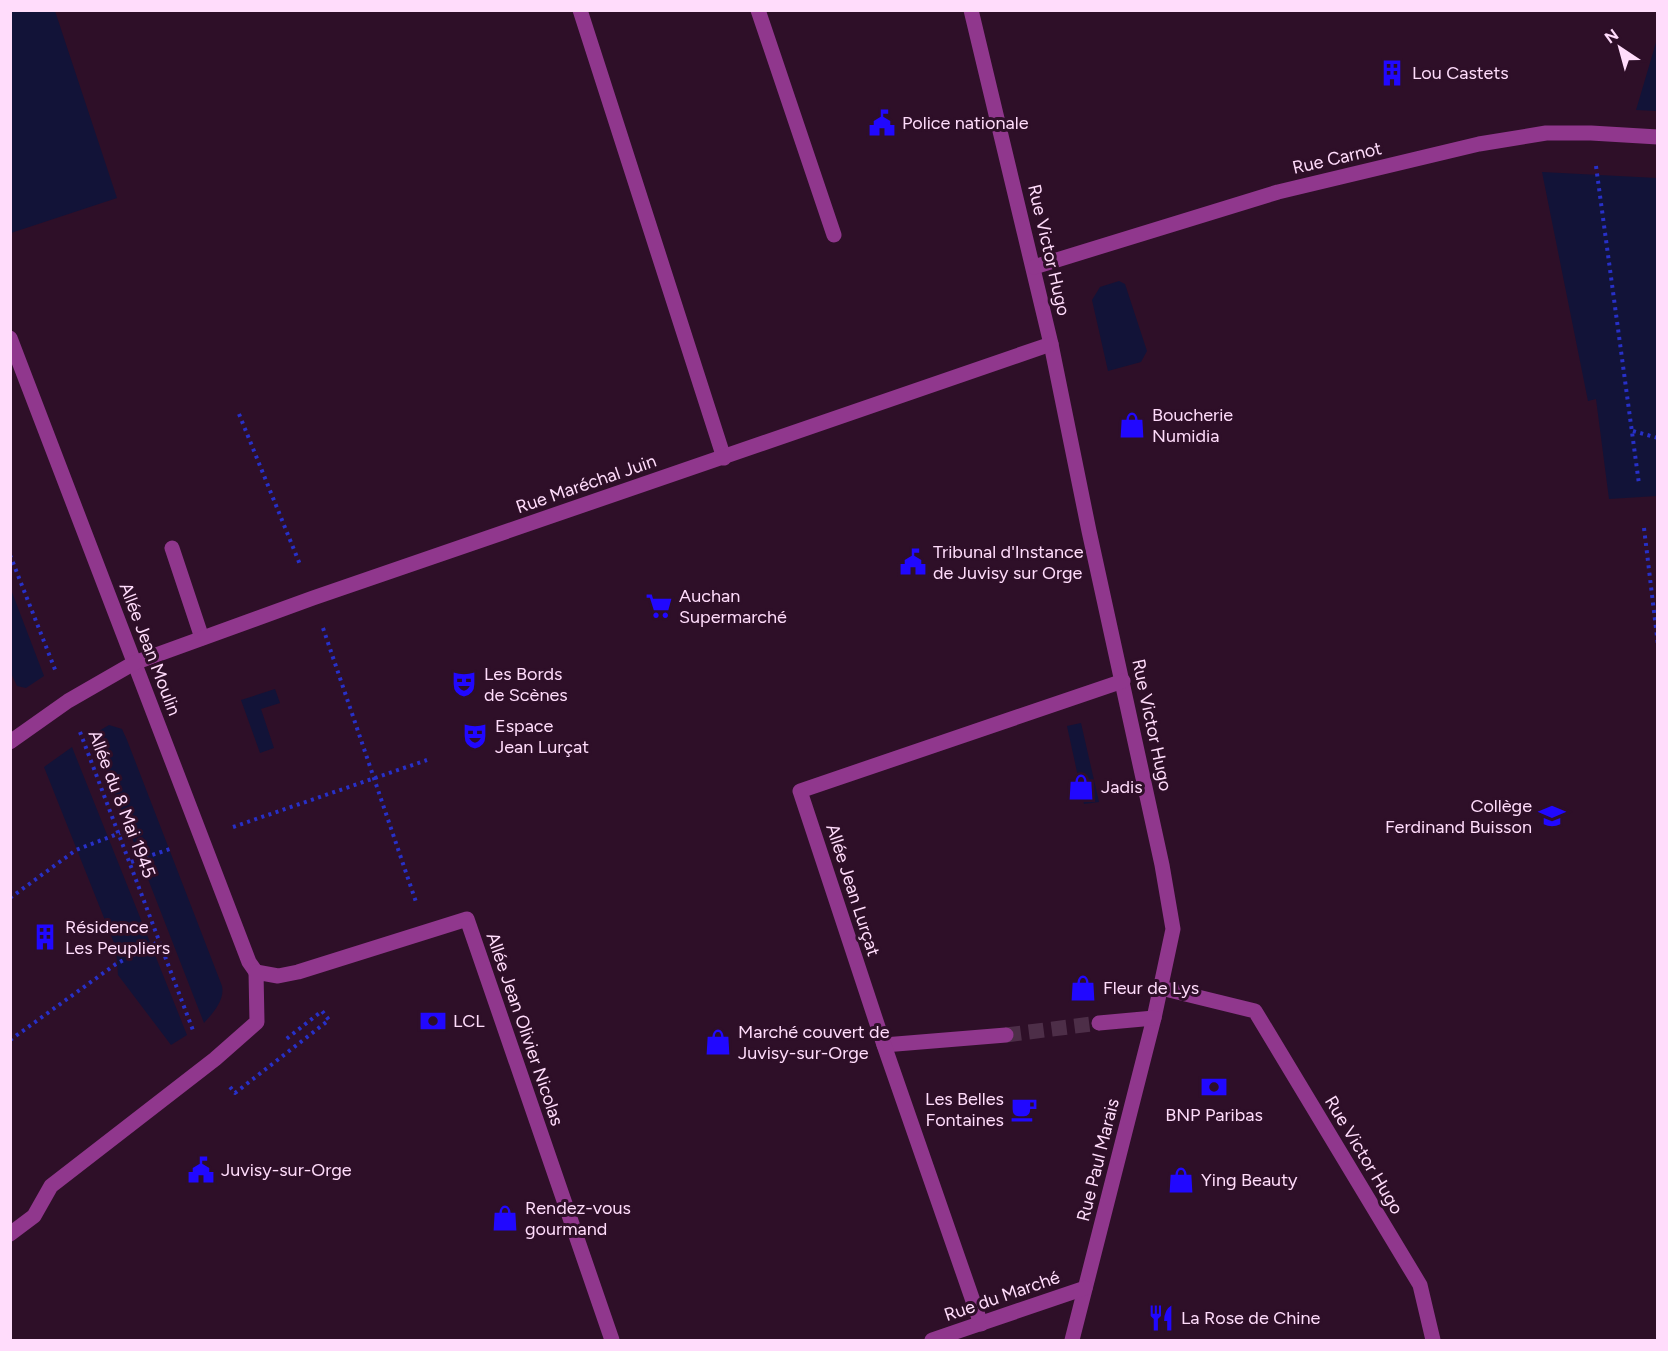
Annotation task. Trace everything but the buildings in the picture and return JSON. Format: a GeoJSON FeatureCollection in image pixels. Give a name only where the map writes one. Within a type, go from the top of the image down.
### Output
{"type":"FeatureCollection","features":[{"type":"Feature","properties":{"kind":"street"},"geometry":{"type":"LineString","coordinates":[[580,10],[724,458]]}},
{"type":"Feature","properties":{"kind":"street"},"geometry":{"type":"LineString","coordinates":[[758,10],[834,235]]}},
{"type":"Feature","properties":{"kind":"street","name":"Rue Victor Hugo"},"geometry":{"type":"LineString","coordinates":[[971,10],[1034,267],[1162,865],[1173,929],[1161,988],[1255,1011],[1420,1285],[1433,1341]]}},
{"type":"Feature","properties":{"kind":"street","name":"Rue Carnot"},"geometry":{"type":"LineString","coordinates":[[1034,267],[1289,189],[1479,144],[1546,133],[1658,137]]}},
{"type":"Feature","properties":{"kind":"street","name":"Allée Jean Moulin"},"geometry":{"type":"LineString","coordinates":[[10,338],[249,962],[256,972]]}},
{"type":"Feature","properties":{"kind":"street","name":"Rue Maréchal Juin"},"geometry":{"type":"LineString","coordinates":[[10,742],[68,701],[134,663],[313,598],[1051,344]]}},
{"type":"Feature","properties":{"kind":"street"},"geometry":{"type":"LineString","coordinates":[[172,548],[202,638]]}},
{"type":"Feature","properties":{"kind":"street","name":"Allée Jean Lurçat"},"geometry":{"type":"LineString","coordinates":[[981,1324],[884,1045],[800,791],[1123,681]]}},
{"type":"Feature","properties":{"kind":"street","name":"Allée Jean Olivier Nicolas"},"geometry":{"type":"LineString","coordinates":[[256,972],[278,976],[298,972],[425,931],[467,920],[612,1341]]}},
{"type":"Feature","properties":{"kind":"street"},"geometry":{"type":"LineString","coordinates":[[12,1233],[34,1216],[51,1186],[215,1059],[257,1022],[256,972]]}},
{"type":"Feature","properties":{"kind":"street","name":"Rue Paul Marais"},"geometry":{"type":"LineString","coordinates":[[1072,1341],[1161,988]]}},
{"type":"Feature","properties":{"kind":"street"},"geometry":{"type":"LineString","coordinates":[[1099,1023],[1154,1017]]}},
{"type":"Feature","properties":{"kind":"street"},"geometry":{"type":"LineString","coordinates":[[884,1045],[1006,1035]]}},
{"type":"Feature","properties":{"kind":"street","name":"Rue du Marché"},"geometry":{"type":"LineString","coordinates":[[932,1341],[1085,1288]]}},
{"type":"Feature","properties":{"kind":"path"},"geometry":{"type":"LineString","coordinates":[[1591,133],[1639,484]]}},
{"type":"Feature","properties":{"kind":"path"},"geometry":{"type":"LineString","coordinates":[[239,414],[313,598],[425,931]]}},
{"type":"Feature","properties":{"kind":"path"},"geometry":{"type":"LineString","coordinates":[[1633,431],[1658,438]]}},
{"type":"Feature","properties":{"kind":"path"},"geometry":{"type":"LineString","coordinates":[[1644,528],[1658,645]]}},
{"type":"Feature","properties":{"kind":"path","name":"Allée du 8 Mai 1945"},"geometry":{"type":"LineString","coordinates":[[10,555],[120,833],[194,1032],[215,1059]]}},
{"type":"Feature","properties":{"kind":"path"},"geometry":{"type":"LineString","coordinates":[[131,862],[427,760]]}},
{"type":"Feature","properties":{"kind":"path"},"geometry":{"type":"LineString","coordinates":[[10,898],[76,850],[120,833]]}},
{"type":"Feature","properties":{"kind":"path"},"geometry":{"type":"LineString","coordinates":[[10,1040],[116,964],[160,940]]}},
{"type":"Feature","properties":{"kind":"path"},"geometry":{"type":"LineString","coordinates":[[234,1093],[329,1020],[322,1011],[284,1041]]}},
{"type":"Feature","properties":{"kind":"shaded area"},"geometry":{"type":"Polygon","coordinates":[[[10,11],[55,11],[117,198],[11,233],[10,11]]]}},
{"type":"Feature","properties":{"kind":"shaded area"},"geometry":{"type":"Polygon","coordinates":[[[1657,39],[1657,111],[1636,110],[1639,100],[1657,39]]]}},
{"type":"Feature","properties":{"kind":"shaded area"},"geometry":{"type":"Polygon","coordinates":[[[1542,172],[1657,178],[1657,496],[1609,499],[1596,399],[1588,401],[1542,172]]]}},
{"type":"Feature","properties":{"kind":"shaded area"},"geometry":{"type":"Polygon","coordinates":[[[1119,281],[1125,284],[1147,351],[1141,362],[1108,371],[1092,300],[1100,287],[1119,281]]]}},
{"type":"Feature","properties":{"kind":"shaded area"},"geometry":{"type":"Polygon","coordinates":[[[10,587],[44,676],[26,688],[17,686],[11,673],[10,587]]]}},
{"type":"Feature","properties":{"kind":"shaded area"},"geometry":{"type":"Polygon","coordinates":[[[275,689],[280,703],[261,709],[274,748],[260,753],[241,700],[275,689]]]}},
{"type":"Feature","properties":{"kind":"shaded area"},"geometry":{"type":"Polygon","coordinates":[[[1081,723],[1099,802],[1084,804],[1067,726],[1081,723]]]}},
{"type":"Feature","properties":{"kind":"shaded area"},"geometry":{"type":"Polygon","coordinates":[[[109,725],[122,729],[127,740],[222,986],[220,1001],[204,1023],[92,735],[109,725]]]}},
{"type":"Feature","properties":{"kind":"shaded area"},"geometry":{"type":"Polygon","coordinates":[[[72,747],[187,1035],[171,1045],[118,975],[116,948],[44,767],[72,747]]]}},
{"type":"Feature","properties":{"kind":"tunnel"},"geometry":{"type":"LineString","coordinates":[[1006,1035],[1099,1023]]}},
{"type":"Feature","properties":{"kind":"place","name":"Lou Castets"},"geometry":{"type":"Point","coordinates":[1392,73]}},
{"type":"Feature","properties":{"kind":"place","name":"Police nationale"},"geometry":{"type":"Point","coordinates":[882,123]}},
{"type":"Feature","properties":{"kind":"place","name":"Boucherie Numidia"},"geometry":{"type":"Point","coordinates":[1132,425]}},
{"type":"Feature","properties":{"kind":"place","name":"Tribunal d'Instance de Juvisy sur Orge"},"geometry":{"type":"Point","coordinates":[913,562]}},
{"type":"Feature","properties":{"kind":"place","name":"Auchan Supermarché"},"geometry":{"type":"Point","coordinates":[659,606]}},
{"type":"Feature","properties":{"kind":"place","name":"Les Bords de Scènes"},"geometry":{"type":"Point","coordinates":[464,684]}},
{"type":"Feature","properties":{"kind":"place","name":"Espace Jean Lurçat"},"geometry":{"type":"Point","coordinates":[475,736]}},
{"type":"Feature","properties":{"kind":"place","name":"Jadis"},"geometry":{"type":"Point","coordinates":[1081,787]}},
{"type":"Feature","properties":{"kind":"place","name":"Collège Ferdinand Buisson"},"geometry":{"type":"Point","coordinates":[1552,816]}},
{"type":"Feature","properties":{"kind":"place","name":"Résidence Les Peupliers"},"geometry":{"type":"Point","coordinates":[45,937]}},
{"type":"Feature","properties":{"kind":"place","name":"Fleur de Lys"},"geometry":{"type":"Point","coordinates":[1083,988]}},
{"type":"Feature","properties":{"kind":"place","name":"LCL"},"geometry":{"type":"Point","coordinates":[433,1021]}},
{"type":"Feature","properties":{"kind":"place","name":"Marché couvert de Juvisy-sur-Orge"},"geometry":{"type":"Point","coordinates":[718,1042]}},
{"type":"Feature","properties":{"kind":"place","name":"BNP Paribas"},"geometry":{"type":"Point","coordinates":[1214,1087]}},
{"type":"Feature","properties":{"kind":"place","name":"Les Belles Fontaines"},"geometry":{"type":"Point","coordinates":[1024,1109]}},
{"type":"Feature","properties":{"kind":"place","name":"Juvisy-sur-Orge"},"geometry":{"type":"Point","coordinates":[201,1170]}},
{"type":"Feature","properties":{"kind":"place","name":"Ying Beauty"},"geometry":{"type":"Point","coordinates":[1181,1180]}},
{"type":"Feature","properties":{"kind":"place","name":"Rendez-vous gourmand"},"geometry":{"type":"Point","coordinates":[505,1218]}},
{"type":"Feature","properties":{"kind":"place","name":"La Rose de Chine"},"geometry":{"type":"Point","coordinates":[1161,1318]}}]}
